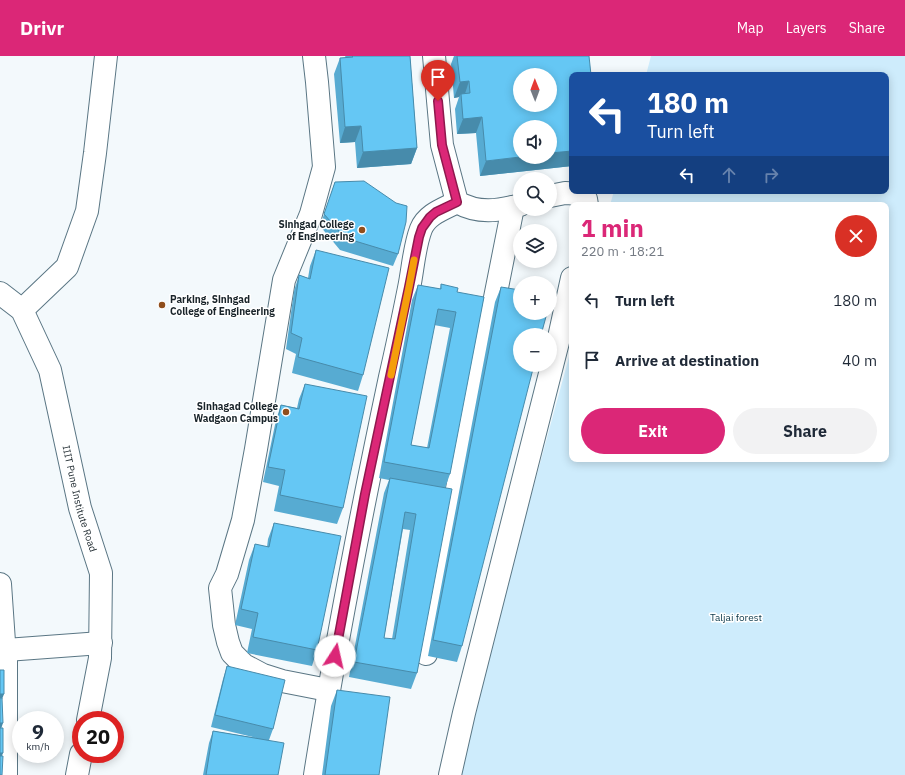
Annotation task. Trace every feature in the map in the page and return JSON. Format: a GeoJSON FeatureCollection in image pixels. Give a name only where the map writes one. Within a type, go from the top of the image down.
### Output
{"type":"FeatureCollection","features":[{"type":"Feature","properties":{"kind":"street"},"geometry":{"type":"LineString","coordinates":[[22,310],[67,267],[87,211],[96,153],[106,56]]}},
{"type":"Feature","properties":{"kind":"street"},"geometry":{"type":"LineString","coordinates":[[314,56],[324,167],[311,214],[284,280],[243,520],[227,574],[220,588],[224,625],[228,642],[232,653],[244,665],[264,675],[282,681],[328,690]]}},
{"type":"Feature","properties":{"kind":"street"},"geometry":{"type":"LineString","coordinates":[[434,56],[442,145],[457,202],[468,208],[479,210],[497,210],[513,207]]}},
{"type":"Feature","properties":{"kind":"street"},"geometry":{"type":"LineString","coordinates":[[557,195],[569,193]]}},
{"type":"Feature","properties":{"kind":"street"},"geometry":{"type":"LineString","coordinates":[[315,775],[328,690],[365,494],[409,287],[416,247],[422,228],[430,217],[436,212],[457,202]]}},
{"type":"Feature","properties":{"kind":"street"},"geometry":{"type":"LineString","coordinates":[[426,654],[452,509],[514,216]]}},
{"type":"Feature","properties":{"kind":"street","name":"IIIT Pune Institute Road"},"geometry":{"type":"LineString","coordinates":[[0,292],[22,310],[50,370],[80,508],[101,574],[100,658],[90,711]]}},
{"type":"Feature","properties":{"kind":"street"},"geometry":{"type":"LineString","coordinates":[[450,775],[464,713],[556,350],[569,292]]}},
{"type":"Feature","properties":{"kind":"street"},"geometry":{"type":"LineString","coordinates":[[0,584],[4,645],[6,775]]}},
{"type":"Feature","properties":{"kind":"street"},"geometry":{"type":"LineString","coordinates":[[4,645],[101,643]]}},
{"type":"Feature","properties":{"kind":"street"},"geometry":{"type":"LineString","coordinates":[[77,775],[79,763]]}},
{"type":"Feature","properties":{"kind":"green space","name":"Taljai forest"},"geometry":{"type":"Polygon","coordinates":[[[651,56],[905,56],[905,775],[455,775],[569,357],[569,462],[889,462],[889,202],[611,202],[613,194],[889,194],[889,72],[647,72],[651,56]]]}},
{"type":"Feature","properties":{"kind":"building"},"geometry":{"type":"Polygon","coordinates":[[[352,56],[410,56],[417,148],[363,152],[361,126],[345,127],[340,58],[353,57],[352,56]]]}},
{"type":"Feature","properties":{"kind":"building"},"geometry":{"type":"Polygon","coordinates":[[[457,56],[589,56],[591,72],[569,72],[569,151],[557,152],[557,120],[513,120],[513,158],[486,161],[482,117],[463,119],[461,94],[470,93],[469,81],[460,82],[457,56]]]}},
{"type":"Feature","properties":{"kind":"building","name":"Sinhgad College of Engineering"},"geometry":{"type":"Polygon","coordinates":[[[364,181],[396,203],[407,206],[406,222],[398,254],[345,238],[324,214],[335,182],[364,181]]]}},
{"type":"Feature","properties":{"kind":"building"},"geometry":{"type":"Polygon","coordinates":[[[316,250],[389,268],[363,375],[298,357],[302,338],[291,333],[299,275],[310,279],[316,250]]]}},
{"type":"Feature","properties":{"kind":"building"},"geometry":{"type":"Polygon","coordinates":[[[441,284],[458,288],[457,292],[484,297],[450,474],[384,462],[418,285],[441,289],[441,284]],[[438,309],[411,445],[429,448],[456,312],[438,309]]]}},
{"type":"Feature","properties":{"kind":"building"},"geometry":{"type":"Polygon","coordinates":[[[501,287],[513,289],[513,320],[545,320],[543,328],[513,328],[513,372],[532,372],[462,646],[433,640],[501,287]]]}},
{"type":"Feature","properties":{"kind":"building"},"geometry":{"type":"Polygon","coordinates":[[[305,384],[367,396],[343,508],[280,495],[285,470],[268,467],[281,405],[299,409],[305,384]]]}},
{"type":"Feature","properties":{"kind":"building"},"geometry":{"type":"Polygon","coordinates":[[[390,478],[452,489],[417,673],[354,662],[390,478]],[[405,512],[384,638],[395,639],[416,514],[405,512]]]}},
{"type":"Feature","properties":{"kind":"building"},"geometry":{"type":"Polygon","coordinates":[[[274,523],[341,536],[317,650],[253,637],[258,613],[241,609],[255,544],[269,547],[274,523]]]}},
{"type":"Feature","properties":{"kind":"building"},"geometry":{"type":"Polygon","coordinates":[[[227,666],[285,680],[273,729],[215,715],[227,666]]]}},
{"type":"Feature","properties":{"kind":"building"},"geometry":{"type":"Polygon","coordinates":[[[0,670],[4,670],[4,694],[0,694],[0,670]]]}},
{"type":"Feature","properties":{"kind":"building"},"geometry":{"type":"Polygon","coordinates":[[[337,690],[390,697],[379,775],[325,775],[337,690]]]}},
{"type":"Feature","properties":{"kind":"building"},"geometry":{"type":"Polygon","coordinates":[[[0,698],[2,698],[3,723],[0,723],[0,698]]]}},
{"type":"Feature","properties":{"kind":"building"},"geometry":{"type":"Polygon","coordinates":[[[0,728],[3,728],[3,753],[0,753],[0,728]]]}},
{"type":"Feature","properties":{"kind":"building"},"geometry":{"type":"Polygon","coordinates":[[[213,731],[284,743],[278,775],[206,775],[213,731]]]}},
{"type":"Feature","properties":{"kind":"building"},"geometry":{"type":"Polygon","coordinates":[[[0,756],[3,756],[2,775],[0,775],[0,756]]]}},
{"type":"Feature","properties":{"kind":"slow traffic"},"geometry":{"type":"LineString","coordinates":[[391,375],[414,260]]}},
{"type":"Feature","properties":{"kind":"place","name":"Sinhgad College of Engineering"},"geometry":{"type":"Point","coordinates":[362,230]}},
{"type":"Feature","properties":{"kind":"place","name":"Parking, Sinhgad College of Engineering"},"geometry":{"type":"Point","coordinates":[162,305]}},
{"type":"Feature","properties":{"kind":"place","name":"Sinhagad College Wadgaon Campus"},"geometry":{"type":"Point","coordinates":[286,412]}},
{"type":"Feature","properties":{"kind":"route"},"geometry":{"type":"LineString","coordinates":[[335,656],[365,494],[409,287],[416,247],[422,228],[430,217],[436,212],[457,202],[442,145],[438,101]]}}]}
